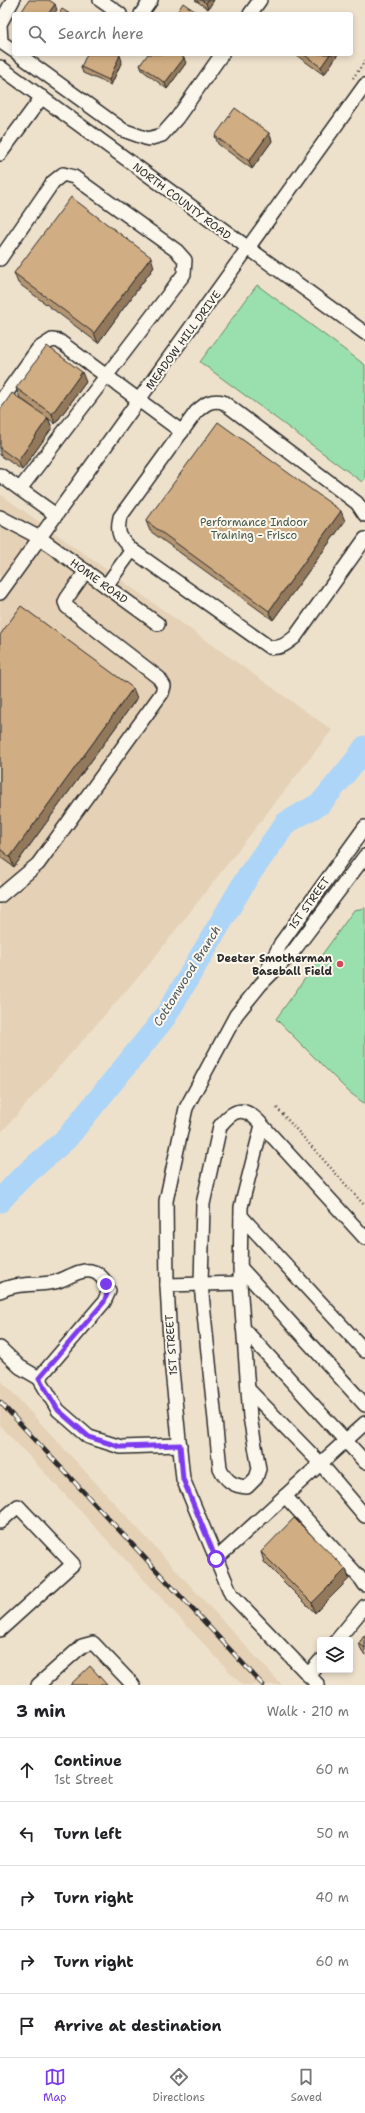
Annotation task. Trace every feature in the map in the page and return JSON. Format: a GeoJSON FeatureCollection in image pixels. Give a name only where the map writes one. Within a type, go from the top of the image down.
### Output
{"type":"FeatureCollection","features":[{"type":"Feature","properties":{"kind":"street"},"geometry":{"type":"LineString","coordinates":[[12,50],[1,42],[0,24],[13,0]]}},
{"type":"Feature","properties":{"kind":"street"},"geometry":{"type":"LineString","coordinates":[[100,0],[117,12]]}},
{"type":"Feature","properties":{"kind":"street"},"geometry":{"type":"LineString","coordinates":[[142,12],[151,0]]}},
{"type":"Feature","properties":{"kind":"street"},"geometry":{"type":"LineString","coordinates":[[251,12],[260,0]]}},
{"type":"Feature","properties":{"kind":"street"},"geometry":{"type":"LineString","coordinates":[[21,56],[123,130],[148,139],[162,135],[221,56]]}},
{"type":"Feature","properties":{"kind":"street","name":"NORTH COUNTY ROAD"},"geometry":{"type":"LineString","coordinates":[[0,67],[248,250],[365,333]]}},
{"type":"Feature","properties":{"kind":"street","name":"MEADOW HILL DRIVE"},"geometry":{"type":"LineString","coordinates":[[0,593],[248,250],[365,85]]}},
{"type":"Feature","properties":{"kind":"street"},"geometry":{"type":"LineString","coordinates":[[0,154],[42,97]]}},
{"type":"Feature","properties":{"kind":"street"},"geometry":{"type":"LineString","coordinates":[[0,259],[53,182],[62,174],[74,176],[177,251],[184,260],[184,274],[20,489]]}},
{"type":"Feature","properties":{"kind":"street"},"geometry":{"type":"LineString","coordinates":[[0,402],[38,349],[52,340],[59,341],[182,432]]}},
{"type":"Feature","properties":{"kind":"street"},"geometry":{"type":"LineString","coordinates":[[365,516],[357,503],[223,402],[217,400],[206,403],[196,412],[120,517],[117,527],[119,533],[132,550],[269,647],[277,648],[285,646],[295,637],[365,539]]}},
{"type":"Feature","properties":{"kind":"street"},"geometry":{"type":"LineString","coordinates":[[0,475],[56,515]]}},
{"type":"Feature","properties":{"kind":"street","name":"HOME ROAD"},"geometry":{"type":"LineString","coordinates":[[0,517],[40,538],[158,624]]}},
{"type":"Feature","properties":{"kind":"street"},"geometry":{"type":"LineString","coordinates":[[106,586],[132,550]]}},
{"type":"Feature","properties":{"kind":"street"},"geometry":{"type":"LineString","coordinates":[[0,896],[38,864],[162,693],[164,686],[159,678],[67,607],[65,602],[66,598],[86,571]]}},
{"type":"Feature","properties":{"kind":"street","name":"1ST STREET"},"geometry":{"type":"LineString","coordinates":[[261,984],[281,943],[365,827]]}},
{"type":"Feature","properties":{"kind":"street","name":"1ST STREET"},"geometry":{"type":"LineString","coordinates":[[318,1685],[231,1594],[183,1479],[171,1360],[167,1285],[166,1201],[186,1108],[236,1015],[261,984],[292,953],[365,856]]}},
{"type":"Feature","properties":{"kind":"street"},"geometry":{"type":"LineString","coordinates":[[262,1125],[241,1207],[240,1267],[250,1417],[259,1469],[256,1478],[247,1487],[237,1486],[230,1483],[224,1478],[220,1468],[201,1285],[203,1204],[220,1126],[232,1113],[239,1110],[248,1112],[262,1125],[365,1238]]}},
{"type":"Feature","properties":{"kind":"street"},"geometry":{"type":"LineString","coordinates":[[241,1216],[365,1351]]}},
{"type":"Feature","properties":{"kind":"street"},"geometry":{"type":"LineString","coordinates":[[240,1267],[365,1405]]}},
{"type":"Feature","properties":{"kind":"street"},"geometry":{"type":"LineString","coordinates":[[0,1292],[8,1287],[56,1282],[75,1274],[90,1271],[100,1274],[106,1284],[108,1291],[104,1302],[39,1378]]}},
{"type":"Feature","properties":{"kind":"street"},"geometry":{"type":"LineString","coordinates":[[167,1285],[240,1283]]}},
{"type":"Feature","properties":{"kind":"street"},"geometry":{"type":"LineString","coordinates":[[243,1328],[365,1462]]}},
{"type":"Feature","properties":{"kind":"street"},"geometry":{"type":"LineString","coordinates":[[0,1348],[20,1367],[39,1378],[58,1410],[89,1437],[121,1447],[180,1445]]}},
{"type":"Feature","properties":{"kind":"street"},"geometry":{"type":"LineString","coordinates":[[248,1389],[320,1464],[365,1516]]}},
{"type":"Feature","properties":{"kind":"street"},"geometry":{"type":"LineString","coordinates":[[216,1559],[365,1423]]}},
{"type":"Feature","properties":{"kind":"street"},"geometry":{"type":"LineString","coordinates":[[285,1496],[361,1578],[365,1585]]}},
{"type":"Feature","properties":{"kind":"street"},"geometry":{"type":"LineString","coordinates":[[0,1522],[18,1506],[73,1564],[0,1630]]}},
{"type":"Feature","properties":{"kind":"street"},"geometry":{"type":"LineString","coordinates":[[339,1637],[365,1606]]}},
{"type":"Feature","properties":{"kind":"street"},"geometry":{"type":"LineString","coordinates":[[38,1685],[82,1646],[93,1643],[134,1685]]}},
{"type":"Feature","properties":{"kind":"street"},"geometry":{"type":"LineString","coordinates":[[308,1675],[317,1664]]}},
{"type":"Feature","properties":{"kind":"path"},"geometry":{"type":"LineString","coordinates":[[276,1108],[365,1206]]}},
{"type":"Feature","properties":{"kind":"shaded area"},"geometry":{"type":"Polygon","coordinates":[[[0,494],[332,730],[147,967],[0,1134],[0,494]]]}},
{"type":"Feature","properties":{"kind":"shaded area"},"geometry":{"type":"Polygon","coordinates":[[[0,1379],[282,1685],[242,1685],[0,1425],[0,1379]]]}},
{"type":"Feature","properties":{"kind":"green space"},"geometry":{"type":"Polygon","coordinates":[[[257,285],[365,365],[365,478],[362,482],[200,362],[257,285]]]}},
{"type":"Feature","properties":{"kind":"green space","name":"Deeter Smotherman Baseball Field"},"geometry":{"type":"Polygon","coordinates":[[[365,908],[365,1104],[349,1092],[276,1019],[354,910],[365,908]]]}},
{"type":"Feature","properties":{"kind":"building"},"geometry":{"type":"Polygon","coordinates":[[[29,0],[49,0],[55,4],[49,12],[22,11],[29,0]]]}},
{"type":"Feature","properties":{"kind":"building"},"geometry":{"type":"Polygon","coordinates":[[[201,0],[208,0],[206,3],[201,0]]]}},
{"type":"Feature","properties":{"kind":"building"},"geometry":{"type":"Polygon","coordinates":[[[183,3],[196,12],[177,12],[183,3]]]}},
{"type":"Feature","properties":{"kind":"building"},"geometry":{"type":"Polygon","coordinates":[[[86,56],[120,56],[109,80],[81,67],[86,56]]]}},
{"type":"Feature","properties":{"kind":"building"},"geometry":{"type":"Polygon","coordinates":[[[147,56],[181,56],[184,58],[165,83],[140,65],[147,56]]]}},
{"type":"Feature","properties":{"kind":"building"},"geometry":{"type":"Polygon","coordinates":[[[306,56],[329,56],[321,67],[306,56]]]}},
{"type":"Feature","properties":{"kind":"building"},"geometry":{"type":"Polygon","coordinates":[[[235,108],[269,133],[249,161],[215,136],[235,108]]]}},
{"type":"Feature","properties":{"kind":"building"},"geometry":{"type":"Polygon","coordinates":[[[71,197],[151,257],[94,333],[14,273],[71,197]]]}},
{"type":"Feature","properties":{"kind":"building"},"geometry":{"type":"Polygon","coordinates":[[[47,346],[82,372],[52,414],[16,388],[47,346]]]}},
{"type":"Feature","properties":{"kind":"building"},"geometry":{"type":"Polygon","coordinates":[[[12,393],[48,418],[18,461],[0,448],[0,410],[12,393]]]}},
{"type":"Feature","properties":{"kind":"building","name":"Performance Indoor Training - Frisco"},"geometry":{"type":"Polygon","coordinates":[[[218,422],[341,511],[269,611],[146,521],[218,422]]]}},
{"type":"Feature","properties":{"kind":"building"},"geometry":{"type":"Polygon","coordinates":[[[21,606],[133,688],[10,857],[0,849],[0,635],[21,606]]]}},
{"type":"Feature","properties":{"kind":"building"},"geometry":{"type":"Polygon","coordinates":[[[294,1518],[346,1569],[312,1603],[261,1552],[294,1518]]]}},
{"type":"Feature","properties":{"kind":"building"},"geometry":{"type":"Polygon","coordinates":[[[365,1635],[365,1648],[359,1643],[365,1635]]]}},
{"type":"Feature","properties":{"kind":"building"},"geometry":{"type":"Polygon","coordinates":[[[90,1666],[107,1685],[70,1685],[90,1666]]]}},
{"type":"Feature","properties":{"kind":"waterway","name":"Cottonwood Branch"},"geometry":{"type":"LineString","coordinates":[[0,1201],[18,1181],[67,1138],[165,1017],[248,876],[286,823],[321,803],[365,747]]}},
{"type":"Feature","properties":{"kind":"railway"},"geometry":{"type":"LineString","coordinates":[[0,1402],[263,1685]]}},
{"type":"Feature","properties":{"kind":"place","name":"Deeter Smotherman Baseball Field"},"geometry":{"type":"Point","coordinates":[340,964]}},
{"type":"Feature","properties":{"kind":"route"},"geometry":{"type":"LineString","coordinates":[[106,1284],[108,1291],[104,1302],[39,1378],[58,1410],[89,1437],[121,1447],[180,1445],[183,1479],[216,1559]]}}]}
